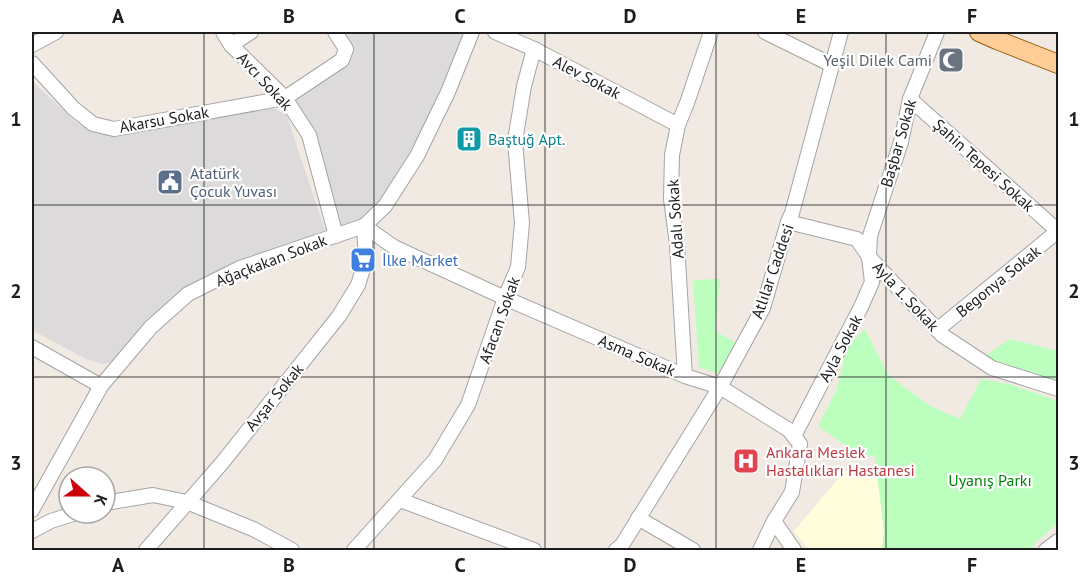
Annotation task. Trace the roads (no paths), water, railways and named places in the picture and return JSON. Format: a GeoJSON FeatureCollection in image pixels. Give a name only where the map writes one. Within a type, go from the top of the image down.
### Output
{"type":"FeatureCollection","features":[{"type":"Feature","properties":{"kind":"main road"},"geometry":{"type":"LineString","coordinates":[[979,32],[1059,64]]}},
{"type":"Feature","properties":{"kind":"street"},"geometry":{"type":"LineString","coordinates":[[32,45],[56,32]]}},
{"type":"Feature","properties":{"kind":"street","name":"Avcı Sokak"},"geometry":{"type":"LineString","coordinates":[[223,32],[231,45],[285,98],[309,135],[336,236]]}},
{"type":"Feature","properties":{"kind":"street"},"geometry":{"type":"LineString","coordinates":[[231,45],[251,32]]}},
{"type":"Feature","properties":{"kind":"street"},"geometry":{"type":"LineString","coordinates":[[285,98],[342,60],[346,49],[335,32]]}},
{"type":"Feature","properties":{"kind":"street","name":"Ağaçkakan Sokak"},"geometry":{"type":"LineString","coordinates":[[32,510],[36,492],[101,386],[151,327],[188,294],[240,268],[364,226],[385,206],[417,156],[448,92],[472,32]]}},
{"type":"Feature","properties":{"kind":"street","name":"Alev Sokak"},"geometry":{"type":"LineString","coordinates":[[495,32],[678,125]]}},
{"type":"Feature","properties":{"kind":"street","name":"Adalı Sokak"},"geometry":{"type":"LineString","coordinates":[[686,376],[677,244],[671,199],[672,155],[678,125],[711,32]]}},
{"type":"Feature","properties":{"kind":"street"},"geometry":{"type":"LineString","coordinates":[[765,32],[832,65]]}},
{"type":"Feature","properties":{"kind":"street","name":"Atlılar Caddesi"},"geometry":{"type":"LineString","coordinates":[[616,550],[622,545],[720,387],[763,308],[792,213],[841,32]]}},
{"type":"Feature","properties":{"kind":"street","name":"Başbar Sokak"},"geometry":{"type":"LineString","coordinates":[[869,256],[870,236],[901,142],[910,99],[937,32]]}},
{"type":"Feature","properties":{"kind":"street","name":"Afacan Sokak"},"geometry":{"type":"LineString","coordinates":[[354,550],[435,460],[468,405],[518,267],[522,223],[515,141],[524,86],[534,50]]}},
{"type":"Feature","properties":{"kind":"street","name":"Akarsu Sokak"},"geometry":{"type":"LineString","coordinates":[[32,63],[73,108],[93,124],[114,129],[285,98]]}},
{"type":"Feature","properties":{"kind":"street","name":"Şahin Tepesi Sokak"},"geometry":{"type":"LineString","coordinates":[[910,99],[1059,231]]}},
{"type":"Feature","properties":{"kind":"street","name":"Ayla 1. Sokak"},"geometry":{"type":"LineString","coordinates":[[788,222],[857,239],[869,256],[942,335],[992,368],[1059,389]]}},
{"type":"Feature","properties":{"kind":"street","name":"Asma Sokak"},"geometry":{"type":"LineString","coordinates":[[364,226],[394,247],[505,298],[686,376],[720,387],[789,430],[794,436]]}},
{"type":"Feature","properties":{"kind":"street","name":"Avşar Sokak"},"geometry":{"type":"LineString","coordinates":[[146,550],[222,463],[339,316],[358,285],[366,259],[364,226]]}},
{"type":"Feature","properties":{"kind":"street","name":"Begonya Sokak"},"geometry":{"type":"LineString","coordinates":[[937,330],[1059,231]]}},
{"type":"Feature","properties":{"kind":"street","name":"Ayla Sokak"},"geometry":{"type":"LineString","coordinates":[[794,436],[872,282],[869,256]]}},
{"type":"Feature","properties":{"kind":"street"},"geometry":{"type":"LineString","coordinates":[[32,347],[101,386]]}},
{"type":"Feature","properties":{"kind":"street"},"geometry":{"type":"LineString","coordinates":[[759,550],[792,492],[800,444],[794,436]]}},
{"type":"Feature","properties":{"kind":"street"},"geometry":{"type":"LineString","coordinates":[[117,501],[153,495],[187,502],[253,529],[292,550]]}},
{"type":"Feature","properties":{"kind":"street"},"geometry":{"type":"LineString","coordinates":[[400,500],[534,550]]}},
{"type":"Feature","properties":{"kind":"street"},"geometry":{"type":"LineString","coordinates":[[638,518],[693,550]]}},
{"type":"Feature","properties":{"kind":"street"},"geometry":{"type":"LineString","coordinates":[[32,531],[57,519]]}},
{"type":"Feature","properties":{"kind":"street"},"geometry":{"type":"LineString","coordinates":[[774,521],[794,550]]}},
{"type":"Feature","properties":{"kind":"street"},"geometry":{"type":"LineString","coordinates":[[1046,550],[1059,541]]}},
{"type":"Feature","properties":{"kind":"place","name":"Yeşil Dilek Cami"},"geometry":{"type":"Point","coordinates":[951,60]}},
{"type":"Feature","properties":{"kind":"place","name":"Baştuğ Apt."},"geometry":{"type":"Point","coordinates":[469,139]}},
{"type":"Feature","properties":{"kind":"place","name":"Atatürk Çocuk Yuvası"},"geometry":{"type":"Point","coordinates":[170,182]}},
{"type":"Feature","properties":{"kind":"place","name":"İlke Market"},"geometry":{"type":"Point","coordinates":[363,260]}},
{"type":"Feature","properties":{"kind":"place","name":"Ankara Meslek Hastalıkları Hastanesi"},"geometry":{"type":"Point","coordinates":[746,461]}},
{"type":"Feature","properties":{"kind":"park label","name":"Uyanış Parkı"},"geometry":{"type":"Point","coordinates":[990,480]}}]}
